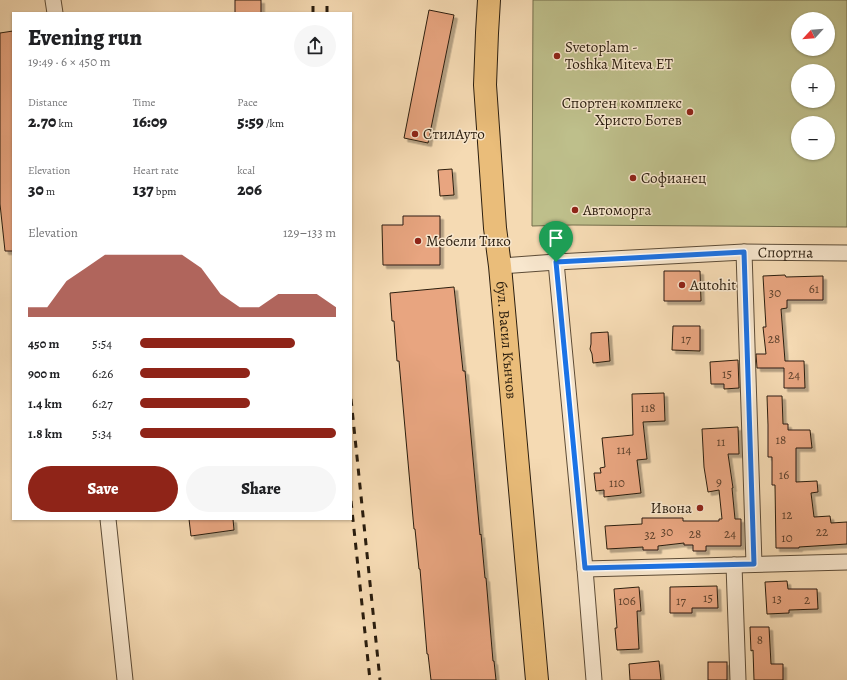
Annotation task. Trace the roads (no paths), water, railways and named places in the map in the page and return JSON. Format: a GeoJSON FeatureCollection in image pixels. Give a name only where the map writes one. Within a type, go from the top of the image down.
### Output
{"type":"FeatureCollection","features":[{"type":"Feature","properties":{"kind":"main road","name":"бул. Васил Кънчов"},"geometry":{"type":"LineString","coordinates":[[489,0],[486,85],[495,228],[500,266],[537,680]]}},
{"type":"Feature","properties":{"kind":"street"},"geometry":{"type":"LineString","coordinates":[[53,0],[55,12]]}},
{"type":"Feature","properties":{"kind":"street"},"geometry":{"type":"LineString","coordinates":[[744,252],[754,564]]}},
{"type":"Feature","properties":{"kind":"street","name":"Спортна"},"geometry":{"type":"LineString","coordinates":[[500,266],[744,252],[847,252]]}},
{"type":"Feature","properties":{"kind":"street"},"geometry":{"type":"LineString","coordinates":[[556,262],[594,680]]}},
{"type":"Feature","properties":{"kind":"street"},"geometry":{"type":"LineString","coordinates":[[108,520],[125,680]]}},
{"type":"Feature","properties":{"kind":"street"},"geometry":{"type":"LineString","coordinates":[[585,568],[847,562]]}},
{"type":"Feature","properties":{"kind":"street"},"geometry":{"type":"LineString","coordinates":[[734,565],[738,680]]}},
{"type":"Feature","properties":{"kind":"railway"},"geometry":{"type":"LineString","coordinates":[[313,0],[313,12]]}},
{"type":"Feature","properties":{"kind":"railway"},"geometry":{"type":"LineString","coordinates":[[327,0],[327,12]]}},
{"type":"Feature","properties":{"kind":"railway"},"geometry":{"type":"LineString","coordinates":[[352,409],[380,680]]}},
{"type":"Feature","properties":{"kind":"railway"},"geometry":{"type":"LineString","coordinates":[[352,510],[370,680]]}},
{"type":"Feature","properties":{"kind":"place","name":"Svetoplam - Toshka Miteva ET"},"geometry":{"type":"Point","coordinates":[557,56]}},
{"type":"Feature","properties":{"kind":"place","name":"Спортен комплекс Христо Ботев"},"geometry":{"type":"Point","coordinates":[690,112]}},
{"type":"Feature","properties":{"kind":"place","name":"СтилАуто"},"geometry":{"type":"Point","coordinates":[415,134]}},
{"type":"Feature","properties":{"kind":"place","name":"Софианец"},"geometry":{"type":"Point","coordinates":[633,178]}},
{"type":"Feature","properties":{"kind":"place","name":"Автоморга"},"geometry":{"type":"Point","coordinates":[575,210]}},
{"type":"Feature","properties":{"kind":"place","name":"Мебели Тико"},"geometry":{"type":"Point","coordinates":[418,241]}},
{"type":"Feature","properties":{"kind":"place","name":"Autohit"},"geometry":{"type":"Point","coordinates":[682,285]}},
{"type":"Feature","properties":{"kind":"place","name":"Ивона"},"geometry":{"type":"Point","coordinates":[700,508]}}]}
